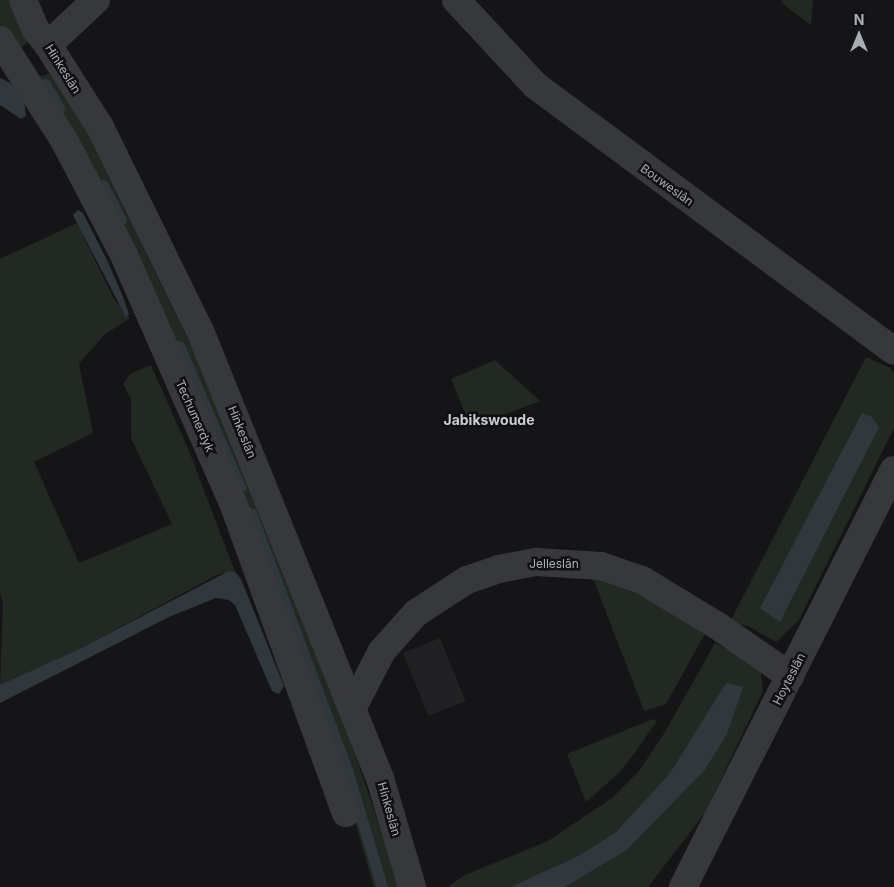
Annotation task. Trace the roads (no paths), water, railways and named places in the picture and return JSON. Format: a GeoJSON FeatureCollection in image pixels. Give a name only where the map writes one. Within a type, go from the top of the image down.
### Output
{"type":"FeatureCollection","features":[{"type":"Feature","properties":{"kind":"street","name":"Hinkeslân"},"geometry":{"type":"LineString","coordinates":[[23,0],[36,30],[48,44],[100,127],[201,333],[380,778],[412,887]]}},
{"type":"Feature","properties":{"kind":"street"},"geometry":{"type":"LineString","coordinates":[[48,44],[96,0]]}},
{"type":"Feature","properties":{"kind":"street","name":"Bouweslân"},"geometry":{"type":"LineString","coordinates":[[456,0],[536,86],[894,351]]}},
{"type":"Feature","properties":{"kind":"street","name":"Techumerdyk"},"geometry":{"type":"LineString","coordinates":[[0,40],[64,140],[124,255],[233,503],[346,813]]}},
{"type":"Feature","properties":{"kind":"street","name":"Hoyteslân"},"geometry":{"type":"LineString","coordinates":[[684,887],[894,470]]}},
{"type":"Feature","properties":{"kind":"street","name":"Jelleslân"},"geometry":{"type":"LineString","coordinates":[[352,709],[382,651],[416,613],[467,580],[499,568],[536,562],[601,566],[642,580],[718,626],[790,676]]}},
{"type":"Feature","properties":{"kind":"waterway"},"geometry":{"type":"LineString","coordinates":[[45,84],[59,108]]}},
{"type":"Feature","properties":{"kind":"waterway"},"geometry":{"type":"LineString","coordinates":[[103,185],[121,220]]}},
{"type":"Feature","properties":{"kind":"waterway"},"geometry":{"type":"LineString","coordinates":[[179,346],[240,487]]}},
{"type":"Feature","properties":{"kind":"waterway"},"geometry":{"type":"LineString","coordinates":[[251,513],[348,773],[382,887]]}},
{"type":"Feature","properties":{"kind":"district","name":"Jabikswoude"},"geometry":{"type":"Point","coordinates":[489,420]}}]}
